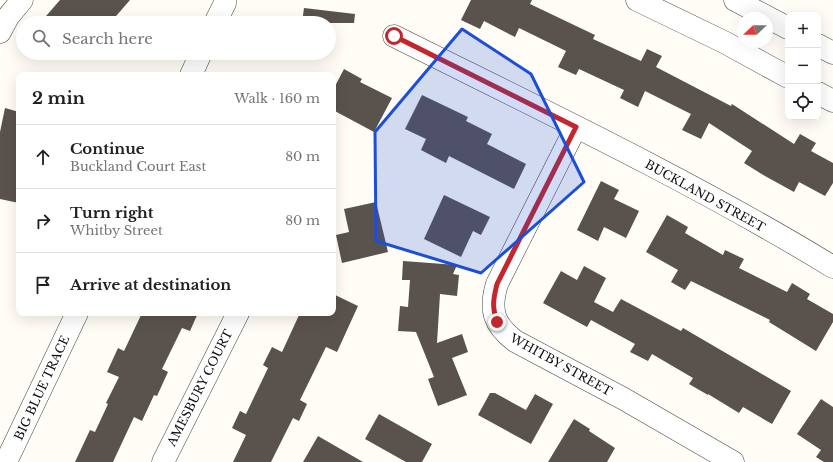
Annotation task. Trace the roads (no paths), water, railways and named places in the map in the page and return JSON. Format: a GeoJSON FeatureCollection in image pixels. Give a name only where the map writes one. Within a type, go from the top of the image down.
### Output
{"type":"FeatureCollection","features":[{"type":"Feature","properties":{"kind":"street"},"geometry":{"type":"LineString","coordinates":[[0,32],[8,17],[22,0]]}},
{"type":"Feature","properties":{"kind":"street"},"geometry":{"type":"LineString","coordinates":[[637,0],[724,42],[785,75]]}},
{"type":"Feature","properties":{"kind":"street"},"geometry":{"type":"LineString","coordinates":[[736,0],[785,26]]}},
{"type":"Feature","properties":{"kind":"street"},"geometry":{"type":"LineString","coordinates":[[218,16],[226,1]]}},
{"type":"Feature","properties":{"kind":"street","name":"BUCKLAND STREET"},"geometry":{"type":"LineString","coordinates":[[394,36],[576,127],[697,190],[833,267]]}},
{"type":"Feature","properties":{"kind":"street"},"geometry":{"type":"LineString","coordinates":[[821,47],[833,53]]}},
{"type":"Feature","properties":{"kind":"street"},"geometry":{"type":"LineString","coordinates":[[192,72],[198,60]]}},
{"type":"Feature","properties":{"kind":"street"},"geometry":{"type":"LineString","coordinates":[[821,95],[833,101]]}},
{"type":"Feature","properties":{"kind":"street","name":"WHITBY STREET"},"geometry":{"type":"LineString","coordinates":[[576,127],[497,284],[493,297],[493,310],[497,322],[504,333],[515,341],[624,399],[733,462]]}},
{"type":"Feature","properties":{"kind":"street","name":"BIG BLUE TRACE"},"geometry":{"type":"LineString","coordinates":[[6,462],[76,316]]}},
{"type":"Feature","properties":{"kind":"street","name":"AMESBURY COURT"},"geometry":{"type":"LineString","coordinates":[[163,462],[236,316]]}}]}
